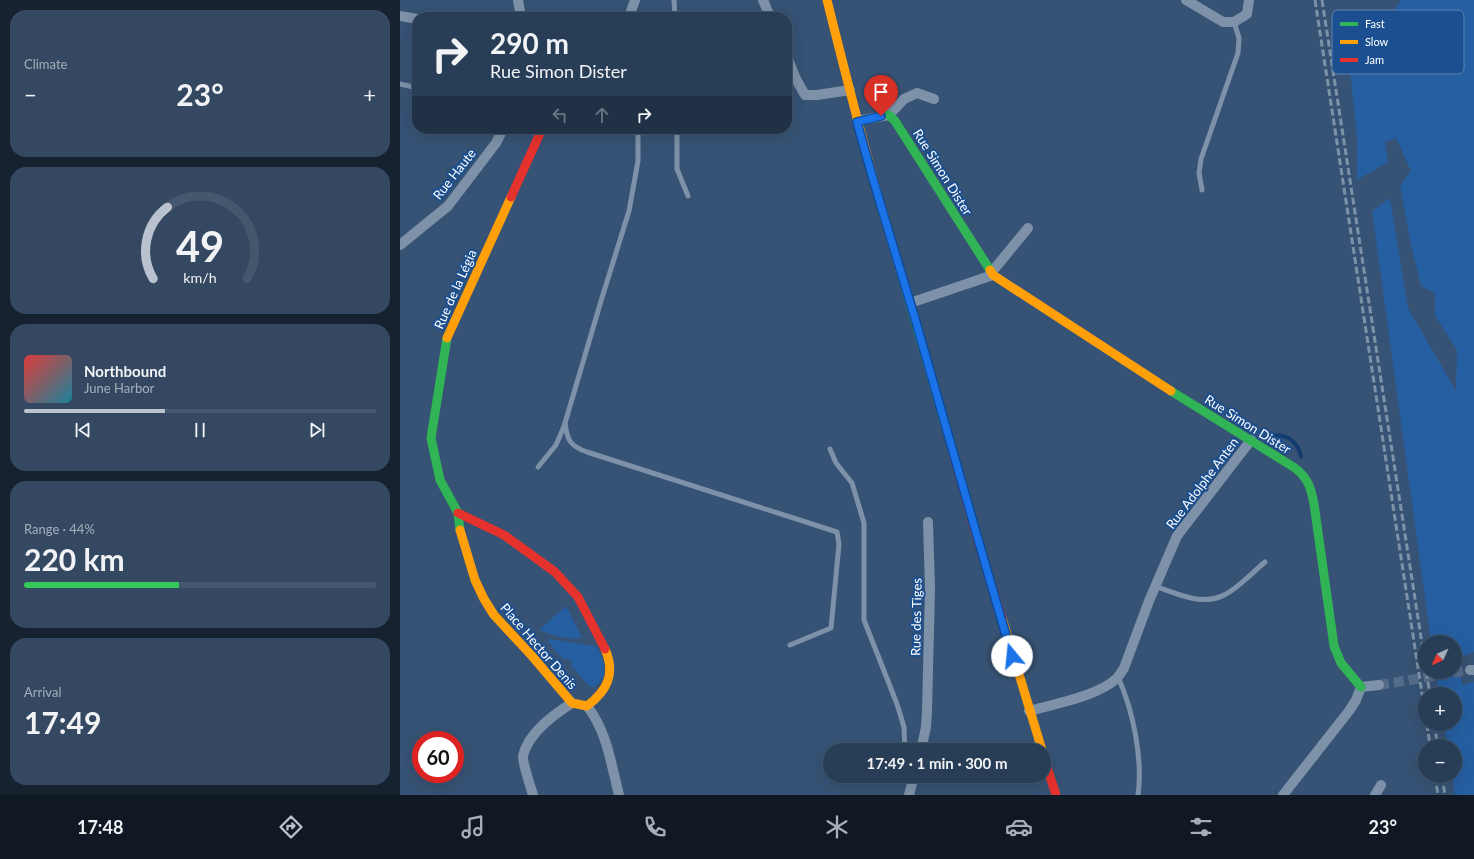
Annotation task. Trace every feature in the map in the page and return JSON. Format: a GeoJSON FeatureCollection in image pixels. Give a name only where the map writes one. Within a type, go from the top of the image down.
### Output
{"type":"FeatureCollection","features":[{"type":"Feature","properties":{"kind":"street"},"geometry":{"type":"LineString","coordinates":[[518,0],[520,12]]}},
{"type":"Feature","properties":{"kind":"street"},"geometry":{"type":"LineString","coordinates":[[631,12],[635,0]]}},
{"type":"Feature","properties":{"kind":"street"},"geometry":{"type":"LineString","coordinates":[[763,0],[768,12]]}},
{"type":"Feature","properties":{"kind":"street"},"geometry":{"type":"LineString","coordinates":[[827,0],[857,122],[879,201],[910,303],[976,535],[1040,743]]}},
{"type":"Feature","properties":{"kind":"street"},"geometry":{"type":"LineString","coordinates":[[1186,0],[1223,22],[1234,22],[1247,14],[1249,0]]}},
{"type":"Feature","properties":{"kind":"street"},"geometry":{"type":"LineString","coordinates":[[400,16],[412,18]]}},
{"type":"Feature","properties":{"kind":"street"},"geometry":{"type":"LineString","coordinates":[[792,69],[805,94],[817,95],[850,90]]}},
{"type":"Feature","properties":{"kind":"street"},"geometry":{"type":"LineString","coordinates":[[857,122],[890,115],[904,99],[918,93],[934,99]]}},
{"type":"Feature","properties":{"kind":"street","name":"Rue Simon Dister"},"geometry":{"type":"LineString","coordinates":[[890,115],[992,274],[1174,393],[1294,468],[1308,480],[1311,487],[1314,504],[1334,646],[1341,663],[1361,687]]}},
{"type":"Feature","properties":{"kind":"street","name":"Rue Haute"},"geometry":{"type":"LineString","coordinates":[[400,245],[448,206],[496,143],[500,134]]}},
{"type":"Feature","properties":{"kind":"street","name":"Rue de la Légia"},"geometry":{"type":"LineString","coordinates":[[458,513],[440,480],[431,438],[448,334],[540,134]]}},
{"type":"Feature","properties":{"kind":"street"},"geometry":{"type":"LineString","coordinates":[[910,303],[992,274],[1028,228]]}},
{"type":"Feature","properties":{"kind":"street","name":"Rue Adolphe Anten"},"geometry":{"type":"LineString","coordinates":[[1029,711],[1090,693],[1106,686],[1118,677],[1126,663],[1155,586],[1181,529],[1251,440]]}},
{"type":"Feature","properties":{"kind":"street"},"geometry":{"type":"LineString","coordinates":[[458,513],[504,535],[555,572],[578,597],[601,639],[610,660],[608,683],[599,697],[587,706],[604,736],[618,795]]}},
{"type":"Feature","properties":{"kind":"street","name":"Place Hector Denis"},"geometry":{"type":"LineString","coordinates":[[458,513],[460,532],[475,580],[494,615],[532,656],[572,703],[587,706]]}},
{"type":"Feature","properties":{"kind":"street","name":"Rue des Tiges"},"geometry":{"type":"LineString","coordinates":[[923,743],[926,727],[927,711],[930,604],[928,522]]}},
{"type":"Feature","properties":{"kind":"street"},"geometry":{"type":"LineString","coordinates":[[1283,795],[1349,712],[1361,687],[1379,685]]}},
{"type":"Feature","properties":{"kind":"street"},"geometry":{"type":"LineString","coordinates":[[533,795],[523,757],[531,736],[560,711],[572,703]]}},
{"type":"Feature","properties":{"kind":"street"},"geometry":{"type":"LineString","coordinates":[[1051,780],[1056,795]]}},
{"type":"Feature","properties":{"kind":"street"},"geometry":{"type":"LineString","coordinates":[[1375,795],[1381,785]]}},
{"type":"Feature","properties":{"kind":"lane"},"geometry":{"type":"LineString","coordinates":[[674,0],[675,12]]}},
{"type":"Feature","properties":{"kind":"lane"},"geometry":{"type":"LineString","coordinates":[[1202,190],[1199,173],[1201,159],[1238,53],[1239,38],[1234,22]]}},
{"type":"Feature","properties":{"kind":"lane"},"geometry":{"type":"LineString","coordinates":[[400,84],[412,87]]}},
{"type":"Feature","properties":{"kind":"lane"},"geometry":{"type":"LineString","coordinates":[[538,467],[556,445],[565,423],[629,211],[638,161],[638,134]]}},
{"type":"Feature","properties":{"kind":"lane"},"geometry":{"type":"LineString","coordinates":[[677,134],[677,169],[688,196]]}},
{"type":"Feature","properties":{"kind":"lane"},"geometry":{"type":"LineString","coordinates":[[565,423],[567,438],[576,448],[837,532],[839,544],[831,628],[790,645]]}},
{"type":"Feature","properties":{"kind":"lane"},"geometry":{"type":"LineString","coordinates":[[830,449],[836,464],[852,483],[864,523],[864,620],[898,704],[904,728],[905,743]]}},
{"type":"Feature","properties":{"kind":"lane"},"geometry":{"type":"LineString","coordinates":[[1155,586],[1197,599],[1213,599],[1227,594],[1265,562]]}},
{"type":"Feature","properties":{"kind":"lane"},"geometry":{"type":"LineString","coordinates":[[1118,677],[1128,701],[1133,727],[1138,759],[1138,795]]}},
{"type":"Feature","properties":{"kind":"shaded area"},"geometry":{"type":"Polygon","coordinates":[[[1401,0],[1474,0],[1474,652],[1462,656],[1462,635],[1430,635],[1372,211],[1390,198],[1408,308],[1456,391],[1457,350],[1435,316],[1435,293],[1421,286],[1411,245],[1400,186],[1411,171],[1396,138],[1385,142],[1388,162],[1357,180],[1357,138],[1351,74],[1464,74],[1464,10],[1394,10],[1401,0]]]}},
{"type":"Feature","properties":{"kind":"shaded area"},"geometry":{"type":"Polygon","coordinates":[[[566,606],[582,638],[560,637],[539,630],[566,606]]]}},
{"type":"Feature","properties":{"kind":"shaded area"},"geometry":{"type":"Polygon","coordinates":[[[550,639],[595,646],[602,657],[604,665],[604,674],[601,681],[594,688],[588,685],[572,667],[571,660],[563,659],[548,642],[550,639]]]}},
{"type":"Feature","properties":{"kind":"shaded area"},"geometry":{"type":"Polygon","coordinates":[[[1437,679],[1461,679],[1462,685],[1474,682],[1474,795],[1455,795],[1453,783],[1462,783],[1462,739],[1447,739],[1445,731],[1462,731],[1462,687],[1438,687],[1437,679]]]}},
{"type":"Feature","properties":{"kind":"waterway"},"geometry":{"type":"LineString","coordinates":[[1270,436],[1276,435],[1290,439],[1297,447],[1301,457]]}},
{"type":"Feature","properties":{"kind":"tunnel"},"geometry":{"type":"LineString","coordinates":[[1379,685],[1470,670]]}},
{"type":"Feature","properties":{"kind":"railway"},"geometry":{"type":"LineString","coordinates":[[1315,0],[1421,687]]}},
{"type":"Feature","properties":{"kind":"railway"},"geometry":{"type":"LineString","coordinates":[[1322,0],[1332,64]]}},
{"type":"Feature","properties":{"kind":"railway"},"geometry":{"type":"LineString","coordinates":[[1333,74],[1421,635]]}},
{"type":"Feature","properties":{"kind":"railway"},"geometry":{"type":"LineString","coordinates":[[1427,679],[1429,687]]}},
{"type":"Feature","properties":{"kind":"railway"},"geometry":{"type":"LineString","coordinates":[[1428,731],[1429,739]]}},
{"type":"Feature","properties":{"kind":"railway"},"geometry":{"type":"LineString","coordinates":[[1435,731],[1437,739]]}},
{"type":"Feature","properties":{"kind":"railway"},"geometry":{"type":"LineString","coordinates":[[1436,783],[1438,795]]}},
{"type":"Feature","properties":{"kind":"railway"},"geometry":{"type":"LineString","coordinates":[[1443,783],[1445,795]]}},
{"type":"Feature","properties":{"kind":"traffic: fast"},"geometry":{"type":"LineString","coordinates":[[889,115],[895,121],[990,270]]}},
{"type":"Feature","properties":{"kind":"traffic: fast"},"geometry":{"type":"LineString","coordinates":[[901,273],[952,449]]}},
{"type":"Feature","properties":{"kind":"traffic: fast"},"geometry":{"type":"LineString","coordinates":[[447,338],[431,438],[440,480],[458,513],[460,530]]}},
{"type":"Feature","properties":{"kind":"traffic: fast"},"geometry":{"type":"LineString","coordinates":[[1171,391],[1295,468],[1306,480],[1310,488],[1314,504],[1334,646],[1341,663],[1361,687]]}},
{"type":"Feature","properties":{"kind":"traffic: slow"},"geometry":{"type":"LineString","coordinates":[[827,0],[871,171],[901,273]]}},
{"type":"Feature","properties":{"kind":"traffic: slow"},"geometry":{"type":"LineString","coordinates":[[447,338],[511,197]]}},
{"type":"Feature","properties":{"kind":"traffic: slow"},"geometry":{"type":"LineString","coordinates":[[990,270],[993,275],[1171,391]]}},
{"type":"Feature","properties":{"kind":"traffic: slow"},"geometry":{"type":"LineString","coordinates":[[460,530],[475,580],[494,615],[532,656],[572,703],[587,706],[600,694],[604,688],[608,681],[610,666],[605,649]]}},
{"type":"Feature","properties":{"kind":"traffic: slow"},"geometry":{"type":"LineString","coordinates":[[1002,618],[1040,743]]}},
{"type":"Feature","properties":{"kind":"traffic: jam"},"geometry":{"type":"LineString","coordinates":[[511,197],[540,134]]}},
{"type":"Feature","properties":{"kind":"traffic: jam"},"geometry":{"type":"LineString","coordinates":[[952,449],[976,535],[1002,618]]}},
{"type":"Feature","properties":{"kind":"traffic: jam"},"geometry":{"type":"LineString","coordinates":[[458,513],[504,535],[555,572],[578,597],[605,649]]}},
{"type":"Feature","properties":{"kind":"traffic: jam"},"geometry":{"type":"LineString","coordinates":[[1051,780],[1056,795]]}},
{"type":"Feature","properties":{"kind":"route"},"geometry":{"type":"LineString","coordinates":[[881,116],[857,122],[1012,656]]}}]}
